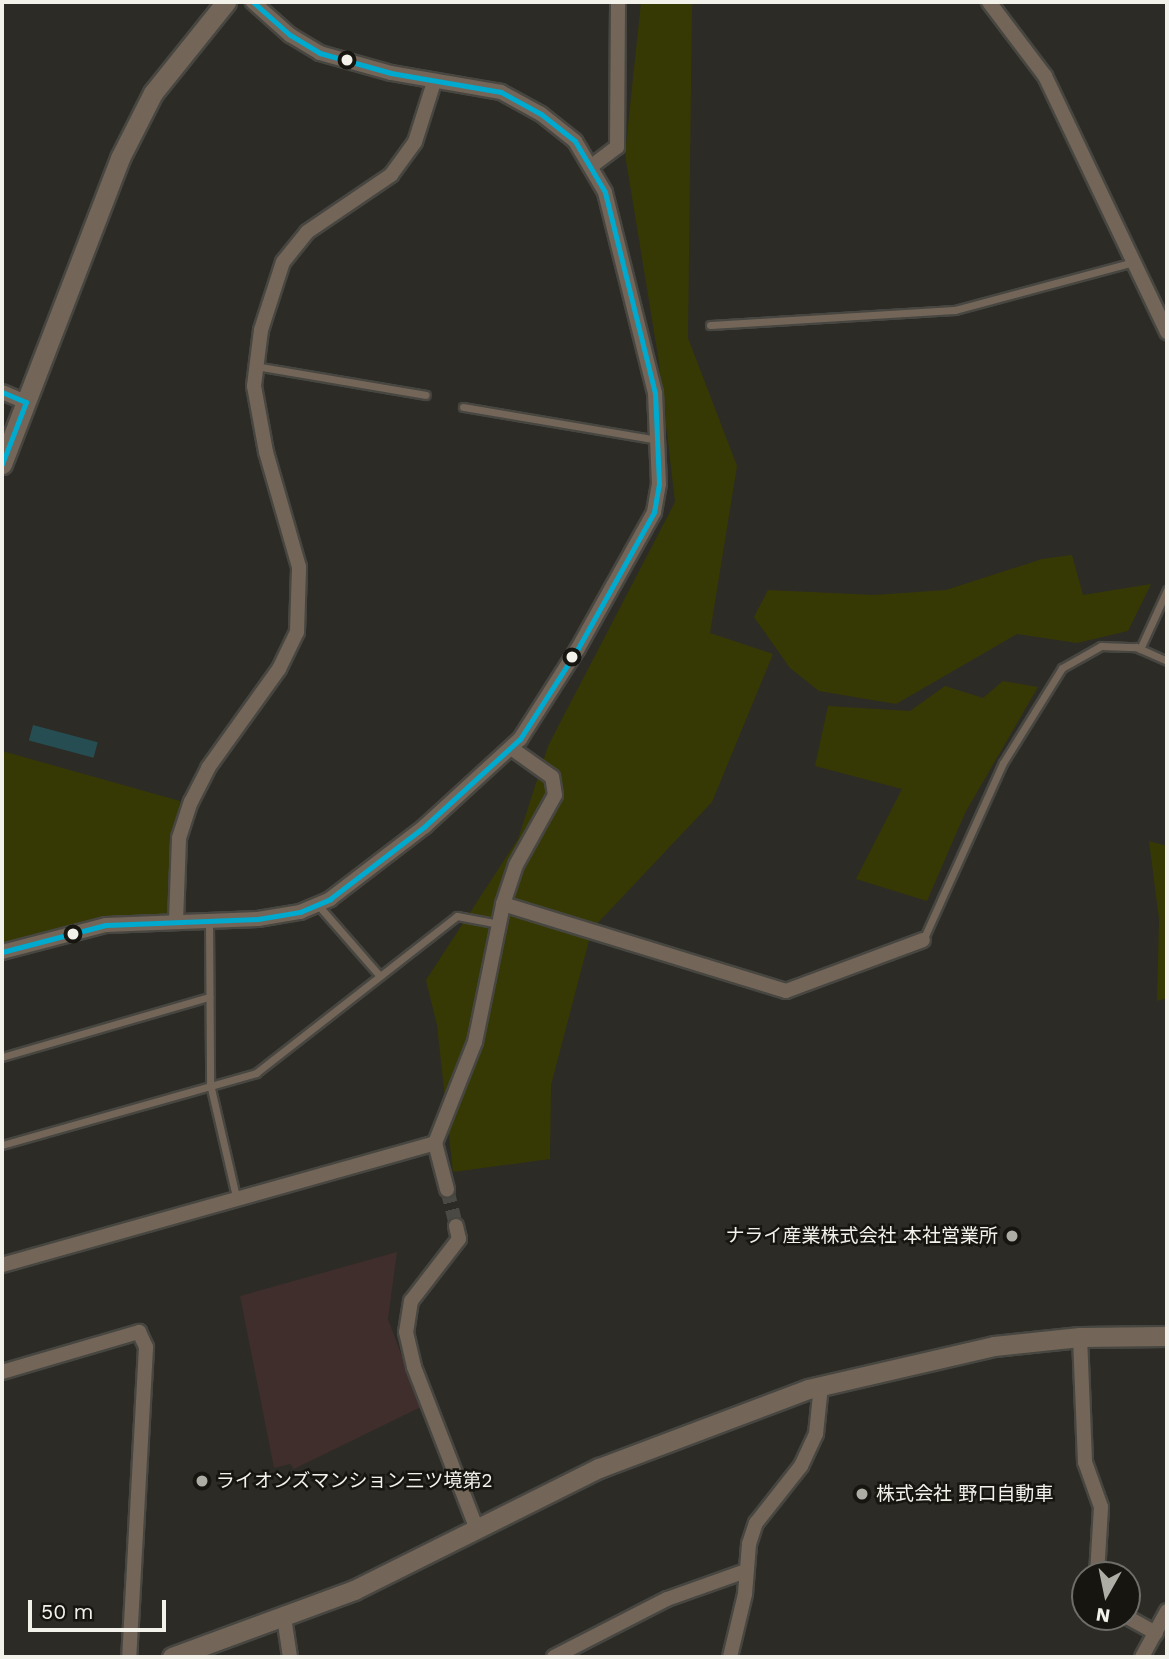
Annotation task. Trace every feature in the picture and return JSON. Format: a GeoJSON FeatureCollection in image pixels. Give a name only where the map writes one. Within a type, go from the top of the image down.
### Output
{"type":"FeatureCollection","features":[{"type":"Feature","properties":{"kind":"street"},"geometry":{"type":"LineString","coordinates":[[2,464],[120,158],[153,93],[226,2]]}},
{"type":"Feature","properties":{"kind":"street"},"geometry":{"type":"LineString","coordinates":[[2,952],[106,925],[258,919],[317,904],[360,878],[410,838],[510,748],[577,649],[654,512],[659,440],[646,352],[609,204],[593,165],[575,141],[541,114],[501,92],[434,82],[320,53],[290,35],[253,2]]}},
{"type":"Feature","properties":{"kind":"street"},"geometry":{"type":"LineString","coordinates":[[593,165],[617,147],[618,2]]}},
{"type":"Feature","properties":{"kind":"street"},"geometry":{"type":"LineString","coordinates":[[989,2],[1045,76],[1131,263],[1167,332]]}},
{"type":"Feature","properties":{"kind":"street"},"geometry":{"type":"LineString","coordinates":[[176,921],[178,838],[191,802],[208,768],[279,669],[297,632],[299,567],[266,452],[255,366],[261,330],[284,262],[307,232],[391,175],[415,142],[434,82]]}},
{"type":"Feature","properties":{"kind":"street"},"geometry":{"type":"LineString","coordinates":[[2,391],[26,402]]}},
{"type":"Feature","properties":{"kind":"street"},"geometry":{"type":"LineString","coordinates":[[447,1189],[435,1143],[475,1042],[503,904],[516,865],[555,795],[552,777],[510,748]]}},
{"type":"Feature","properties":{"kind":"street"},"geometry":{"type":"LineString","coordinates":[[503,904],[786,990],[923,940]]}},
{"type":"Feature","properties":{"kind":"street"},"geometry":{"type":"LineString","coordinates":[[2,1265],[435,1143]]}},
{"type":"Feature","properties":{"kind":"street"},"geometry":{"type":"LineString","coordinates":[[456,1226],[458,1239],[411,1301],[406,1332],[414,1367],[476,1527]]}},
{"type":"Feature","properties":{"kind":"street"},"geometry":{"type":"LineString","coordinates":[[2,1372],[139,1332],[146,1347],[130,1657]]}},
{"type":"Feature","properties":{"kind":"street"},"geometry":{"type":"LineString","coordinates":[[172,1657],[354,1590],[598,1468],[821,1386],[994,1346],[1080,1337],[1167,1336]]}},
{"type":"Feature","properties":{"kind":"street"},"geometry":{"type":"LineString","coordinates":[[1080,1337],[1085,1462],[1101,1507],[1098,1561]]}},
{"type":"Feature","properties":{"kind":"street"},"geometry":{"type":"LineString","coordinates":[[730,1657],[756,1523],[801,1466],[816,1434],[821,1386]]}},
{"type":"Feature","properties":{"kind":"street"},"geometry":{"type":"LineString","coordinates":[[554,1657],[667,1599],[746,1571]]}},
{"type":"Feature","properties":{"kind":"street"},"geometry":{"type":"LineString","coordinates":[[1142,1657],[1167,1611]]}},
{"type":"Feature","properties":{"kind":"street"},"geometry":{"type":"LineString","coordinates":[[284,1617],[290,1657]]}},
{"type":"Feature","properties":{"kind":"street"},"geometry":{"type":"LineString","coordinates":[[1141,1625],[1156,1633]]}},
{"type":"Feature","properties":{"kind":"lane"},"geometry":{"type":"LineString","coordinates":[[710,325],[955,310],[1131,263]]}},
{"type":"Feature","properties":{"kind":"lane"},"geometry":{"type":"LineString","coordinates":[[255,366],[426,395]]}},
{"type":"Feature","properties":{"kind":"lane"},"geometry":{"type":"LineString","coordinates":[[463,407],[659,440]]}},
{"type":"Feature","properties":{"kind":"lane"},"geometry":{"type":"LineString","coordinates":[[1140,649],[1167,590]]}},
{"type":"Feature","properties":{"kind":"lane"},"geometry":{"type":"LineString","coordinates":[[923,940],[1003,763],[1062,668],[1101,646],[1140,649],[1167,661]]}},
{"type":"Feature","properties":{"kind":"lane"},"geometry":{"type":"LineString","coordinates":[[317,904],[380,976]]}},
{"type":"Feature","properties":{"kind":"lane"},"geometry":{"type":"LineString","coordinates":[[2,1145],[256,1073],[457,916],[499,924]]}},
{"type":"Feature","properties":{"kind":"lane"},"geometry":{"type":"LineString","coordinates":[[209,921],[210,1084],[236,1197]]}},
{"type":"Feature","properties":{"kind":"lane"},"geometry":{"type":"LineString","coordinates":[[2,1056],[209,997]]}},
{"type":"Feature","properties":{"kind":"shaded area"},"geometry":{"type":"Polygon","coordinates":[[[641,2],[692,2],[688,338],[737,466],[710,633],[773,654],[712,802],[592,929],[551,1085],[550,1159],[453,1172],[437,1025],[426,980],[518,839],[548,746],[675,502],[658,356],[625,154],[641,2]]]}},
{"type":"Feature","properties":{"kind":"shaded area"},"geometry":{"type":"Polygon","coordinates":[[[1072,555],[1083,595],[1151,584],[1128,631],[1077,643],[1017,634],[896,704],[819,691],[790,668],[754,617],[768,590],[874,595],[946,590],[1042,559],[1072,555]]]}},
{"type":"Feature","properties":{"kind":"shaded area"},"geometry":{"type":"Polygon","coordinates":[[[1003,681],[1038,687],[965,813],[927,901],[856,879],[902,789],[815,766],[828,706],[910,711],[945,686],[983,698],[1003,681]]]}},
{"type":"Feature","properties":{"kind":"shaded area"},"geometry":{"type":"Polygon","coordinates":[[[2,751],[180,801],[170,915],[106,918],[2,945],[2,751]]]}},
{"type":"Feature","properties":{"kind":"shaded area"},"geometry":{"type":"Polygon","coordinates":[[[1149,841],[1167,846],[1167,998],[1157,1001],[1159,919],[1149,841]]]}},
{"type":"Feature","properties":{"kind":"shaded area"},"geometry":{"type":"Polygon","coordinates":[[[397,1252],[388,1319],[421,1407],[294,1469],[290,1464],[274,1468],[240,1296],[397,1252]]]}},
{"type":"Feature","properties":{"kind":"water"},"geometry":{"type":"Polygon","coordinates":[[[33,725],[98,742],[94,758],[29,740],[33,725]]]}},
{"type":"Feature","properties":{"kind":"tunnel"},"geometry":{"type":"LineString","coordinates":[[447,1189],[456,1226]]}},
{"type":"Feature","properties":{"kind":"transit line"},"geometry":{"type":"LineString","coordinates":[[2,952],[106,925],[258,919],[300,912],[330,899],[425,826],[520,739],[577,650],[654,512],[659,484],[655,393],[605,192],[575,141],[541,114],[501,92],[391,73],[320,53],[290,35],[253,2]]}},
{"type":"Feature","properties":{"kind":"transit line"},"geometry":{"type":"LineString","coordinates":[[2,392],[26,402],[2,464]]}},
{"type":"Feature","properties":{"kind":"place","name":"ナライ産業株式会社 本社営業所"},"geometry":{"type":"Point","coordinates":[1012,1236]}},
{"type":"Feature","properties":{"kind":"place","name":"ライオンズマンション三ツ境第2"},"geometry":{"type":"Point","coordinates":[202,1481]}},
{"type":"Feature","properties":{"kind":"place","name":"株式会社 野口自動車"},"geometry":{"type":"Point","coordinates":[862,1494]}}]}
